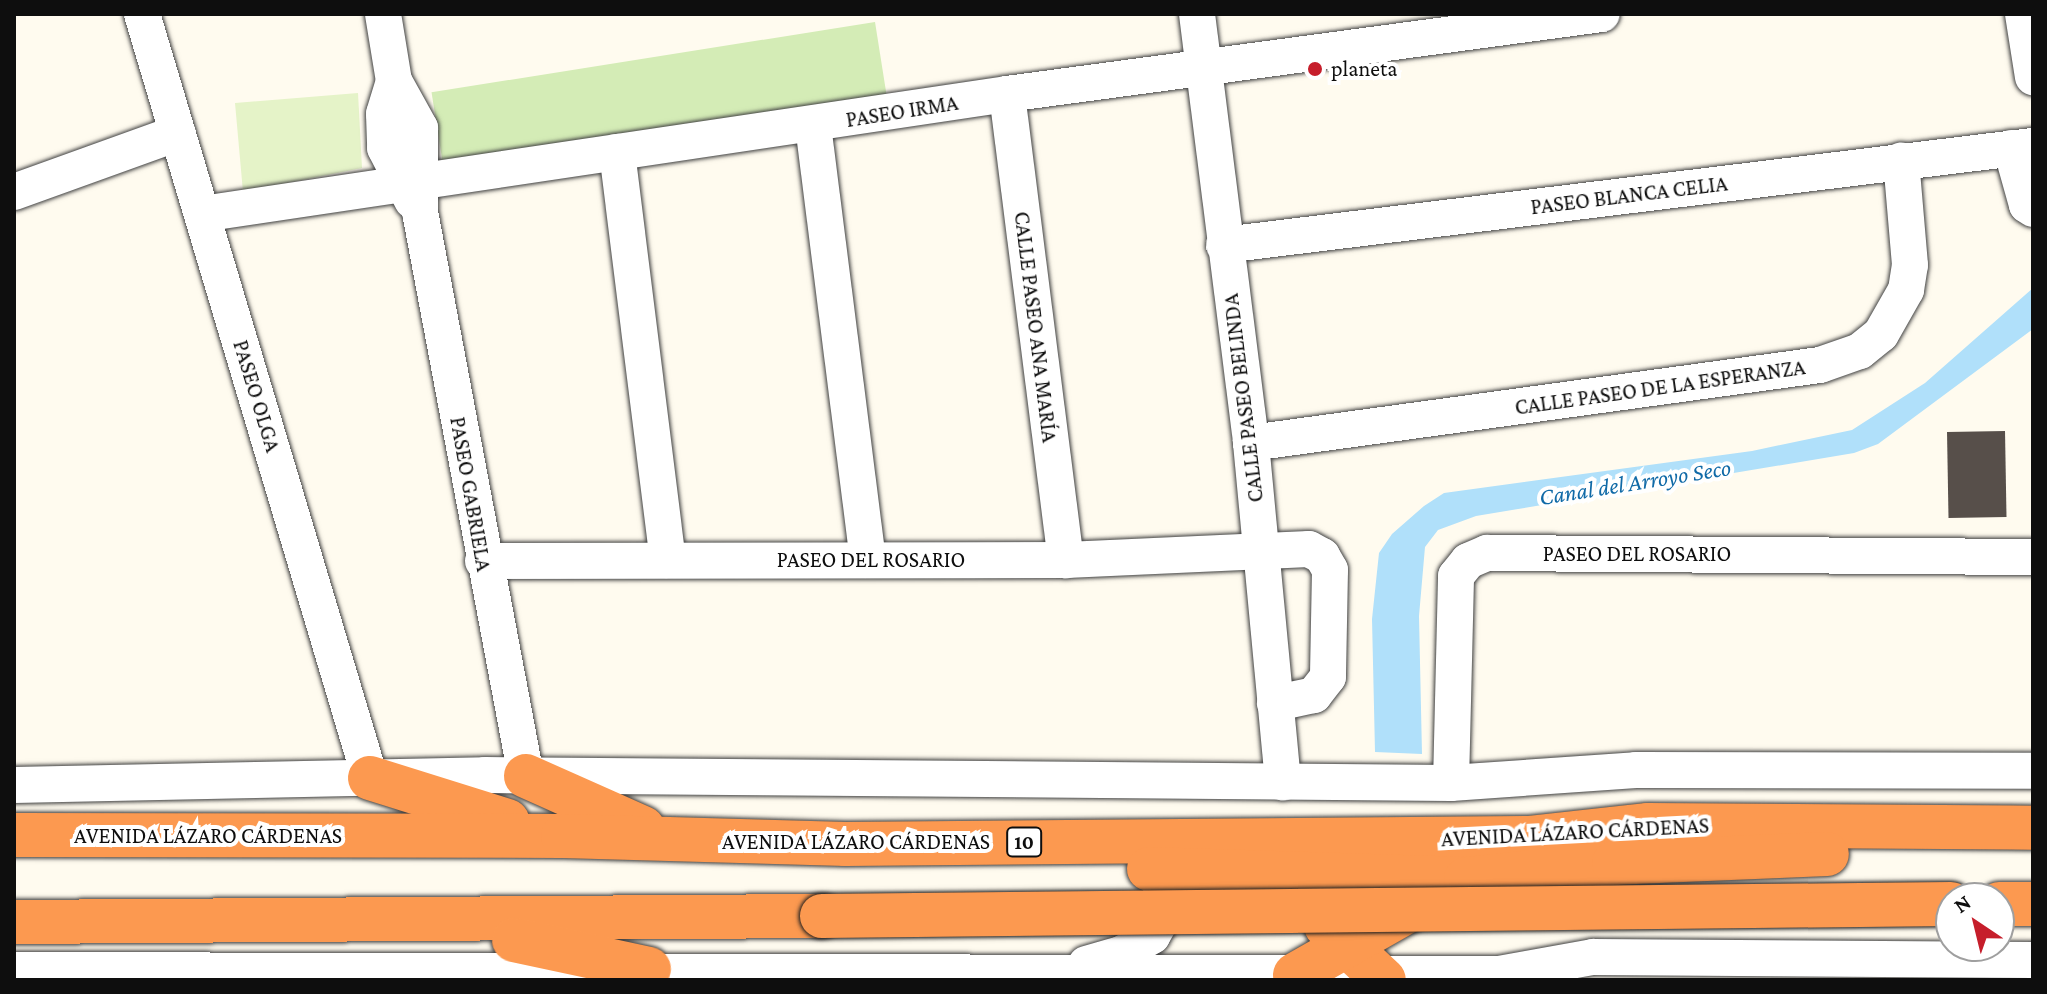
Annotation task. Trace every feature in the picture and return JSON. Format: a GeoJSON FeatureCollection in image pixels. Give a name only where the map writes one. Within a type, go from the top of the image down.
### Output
{"type":"FeatureCollection","features":[{"type":"Feature","properties":{"kind":"highway"},"geometry":{"type":"LineString","coordinates":[[526,776],[671,840]]}},
{"type":"Feature","properties":{"kind":"highway"},"geometry":{"type":"LineString","coordinates":[[370,778],[563,836]]}},
{"type":"Feature","properties":{"kind":"highway","name":"AVENIDA LÁZARO CÁRDENAS"},"geometry":{"type":"LineString","coordinates":[[14,835],[563,836],[846,844],[1528,838],[1648,825],[2033,828]]}},
{"type":"Feature","properties":{"kind":"highway"},"geometry":{"type":"LineString","coordinates":[[846,844],[916,863],[1466,879],[1614,863],[1955,848],[1990,828]]}},
{"type":"Feature","properties":{"kind":"highway"},"geometry":{"type":"LineString","coordinates":[[1263,874],[1357,955]]}},
{"type":"Feature","properties":{"kind":"highway"},"geometry":{"type":"LineString","coordinates":[[1357,955],[1372,876]]}},
{"type":"Feature","properties":{"kind":"highway"},"geometry":{"type":"LineString","coordinates":[[1295,978],[1357,955],[1466,879]]}},
{"type":"Feature","properties":{"kind":"highway"},"geometry":{"type":"LineString","coordinates":[[14,922],[430,923],[1935,904]]}},
{"type":"Feature","properties":{"kind":"highway"},"geometry":{"type":"LineString","coordinates":[[430,923],[649,969]]}},
{"type":"Feature","properties":{"kind":"street","name":"PASEO OLGA"},"geometry":{"type":"LineString","coordinates":[[142,14],[370,778]]}},
{"type":"Feature","properties":{"kind":"street","name":"PASEO GABRIELA"},"geometry":{"type":"LineString","coordinates":[[383,14],[394,81],[420,128],[414,191],[526,776]]}},
{"type":"Feature","properties":{"kind":"street","name":"CALLE PASEO BELINDA"},"geometry":{"type":"LineString","coordinates":[[1197,14],[1251,443],[1283,782]]}},
{"type":"Feature","properties":{"kind":"street","name":"PASEO IRMA"},"geometry":{"type":"LineString","coordinates":[[202,214],[414,191],[617,152],[1203,67],[1456,24],[1602,14]]}},
{"type":"Feature","properties":{"kind":"street"},"geometry":{"type":"LineString","coordinates":[[2023,14],[2033,77]]}},
{"type":"Feature","properties":{"kind":"street","name":"CALLE PASEO ANA MARÍA"},"geometry":{"type":"LineString","coordinates":[[1007,94],[1066,560]]}},
{"type":"Feature","properties":{"kind":"street"},"geometry":{"type":"LineString","coordinates":[[813,125],[868,560]]}},
{"type":"Feature","properties":{"kind":"street"},"geometry":{"type":"LineString","coordinates":[[14,192],[178,133]]}},
{"type":"Feature","properties":{"kind":"street"},"geometry":{"type":"LineString","coordinates":[[2022,147],[2027,205],[2033,209]]}},
{"type":"Feature","properties":{"kind":"street","name":"PASEO BLANCA CELIA"},"geometry":{"type":"LineString","coordinates":[[1224,245],[2022,147]]}},
{"type":"Feature","properties":{"kind":"street"},"geometry":{"type":"LineString","coordinates":[[617,152],[668,560]]}},
{"type":"Feature","properties":{"kind":"street","name":"CALLE PASEO DE LA ESPERANZA"},"geometry":{"type":"LineString","coordinates":[[1251,443],[1820,365],[1860,351],[1881,334],[1906,290],[1910,265],[1901,160]]}},
{"type":"Feature","properties":{"kind":"street","name":"PASEO DEL ROSARIO"},"geometry":{"type":"LineString","coordinates":[[483,561],[1066,560],[1259,549],[1316,552],[1327,562],[1331,581],[1328,677],[1314,695],[1275,703]]}},
{"type":"Feature","properties":{"kind":"street","name":"PASEO DEL ROSARIO"},"geometry":{"type":"LineString","coordinates":[[1451,783],[1456,576],[1468,561],[1487,553],[2033,557]]}},
{"type":"Feature","properties":{"kind":"street"},"geometry":{"type":"LineString","coordinates":[[14,785],[526,776],[1451,783],[1636,770],[2033,771]]}},
{"type":"Feature","properties":{"kind":"street"},"geometry":{"type":"LineString","coordinates":[[1614,863],[1575,892],[1567,907],[1570,930],[1593,957],[1635,980]]}},
{"type":"Feature","properties":{"kind":"street"},"geometry":{"type":"LineString","coordinates":[[1038,974],[1121,954],[1152,936],[1164,905],[1157,885],[1142,869]]}},
{"type":"Feature","properties":{"kind":"street"},"geometry":{"type":"LineString","coordinates":[[14,970],[118,977],[649,969],[1295,978],[1357,955],[1495,977],[1593,957],[2033,960]]}},
{"type":"Feature","properties":{"kind":"green space"},"geometry":{"type":"Polygon","coordinates":[[[875,22],[887,99],[444,169],[432,92],[875,22]]]}},
{"type":"Feature","properties":{"kind":"green space"},"geometry":{"type":"Polygon","coordinates":[[[358,93],[362,168],[243,192],[235,103],[358,93]]]}},
{"type":"Feature","properties":{"kind":"water","name":"Canal del Arroyo Seco"},"geometry":{"type":"Polygon","coordinates":[[[2033,288],[2033,329],[1878,444],[1854,453],[1476,516],[1438,530],[1425,547],[1419,616],[1422,754],[1375,752],[1372,619],[1379,553],[1392,534],[1424,506],[1444,493],[1752,451],[1852,430],[1925,383],[2033,288]]]}},
{"type":"Feature","properties":{"kind":"building"},"geometry":{"type":"Polygon","coordinates":[[[2005,431],[2007,517],[1949,518],[1947,432],[2005,431]]]}},
{"type":"Feature","properties":{"kind":"place","name":"planeta"},"geometry":{"type":"Point","coordinates":[1315,69]}}]}
